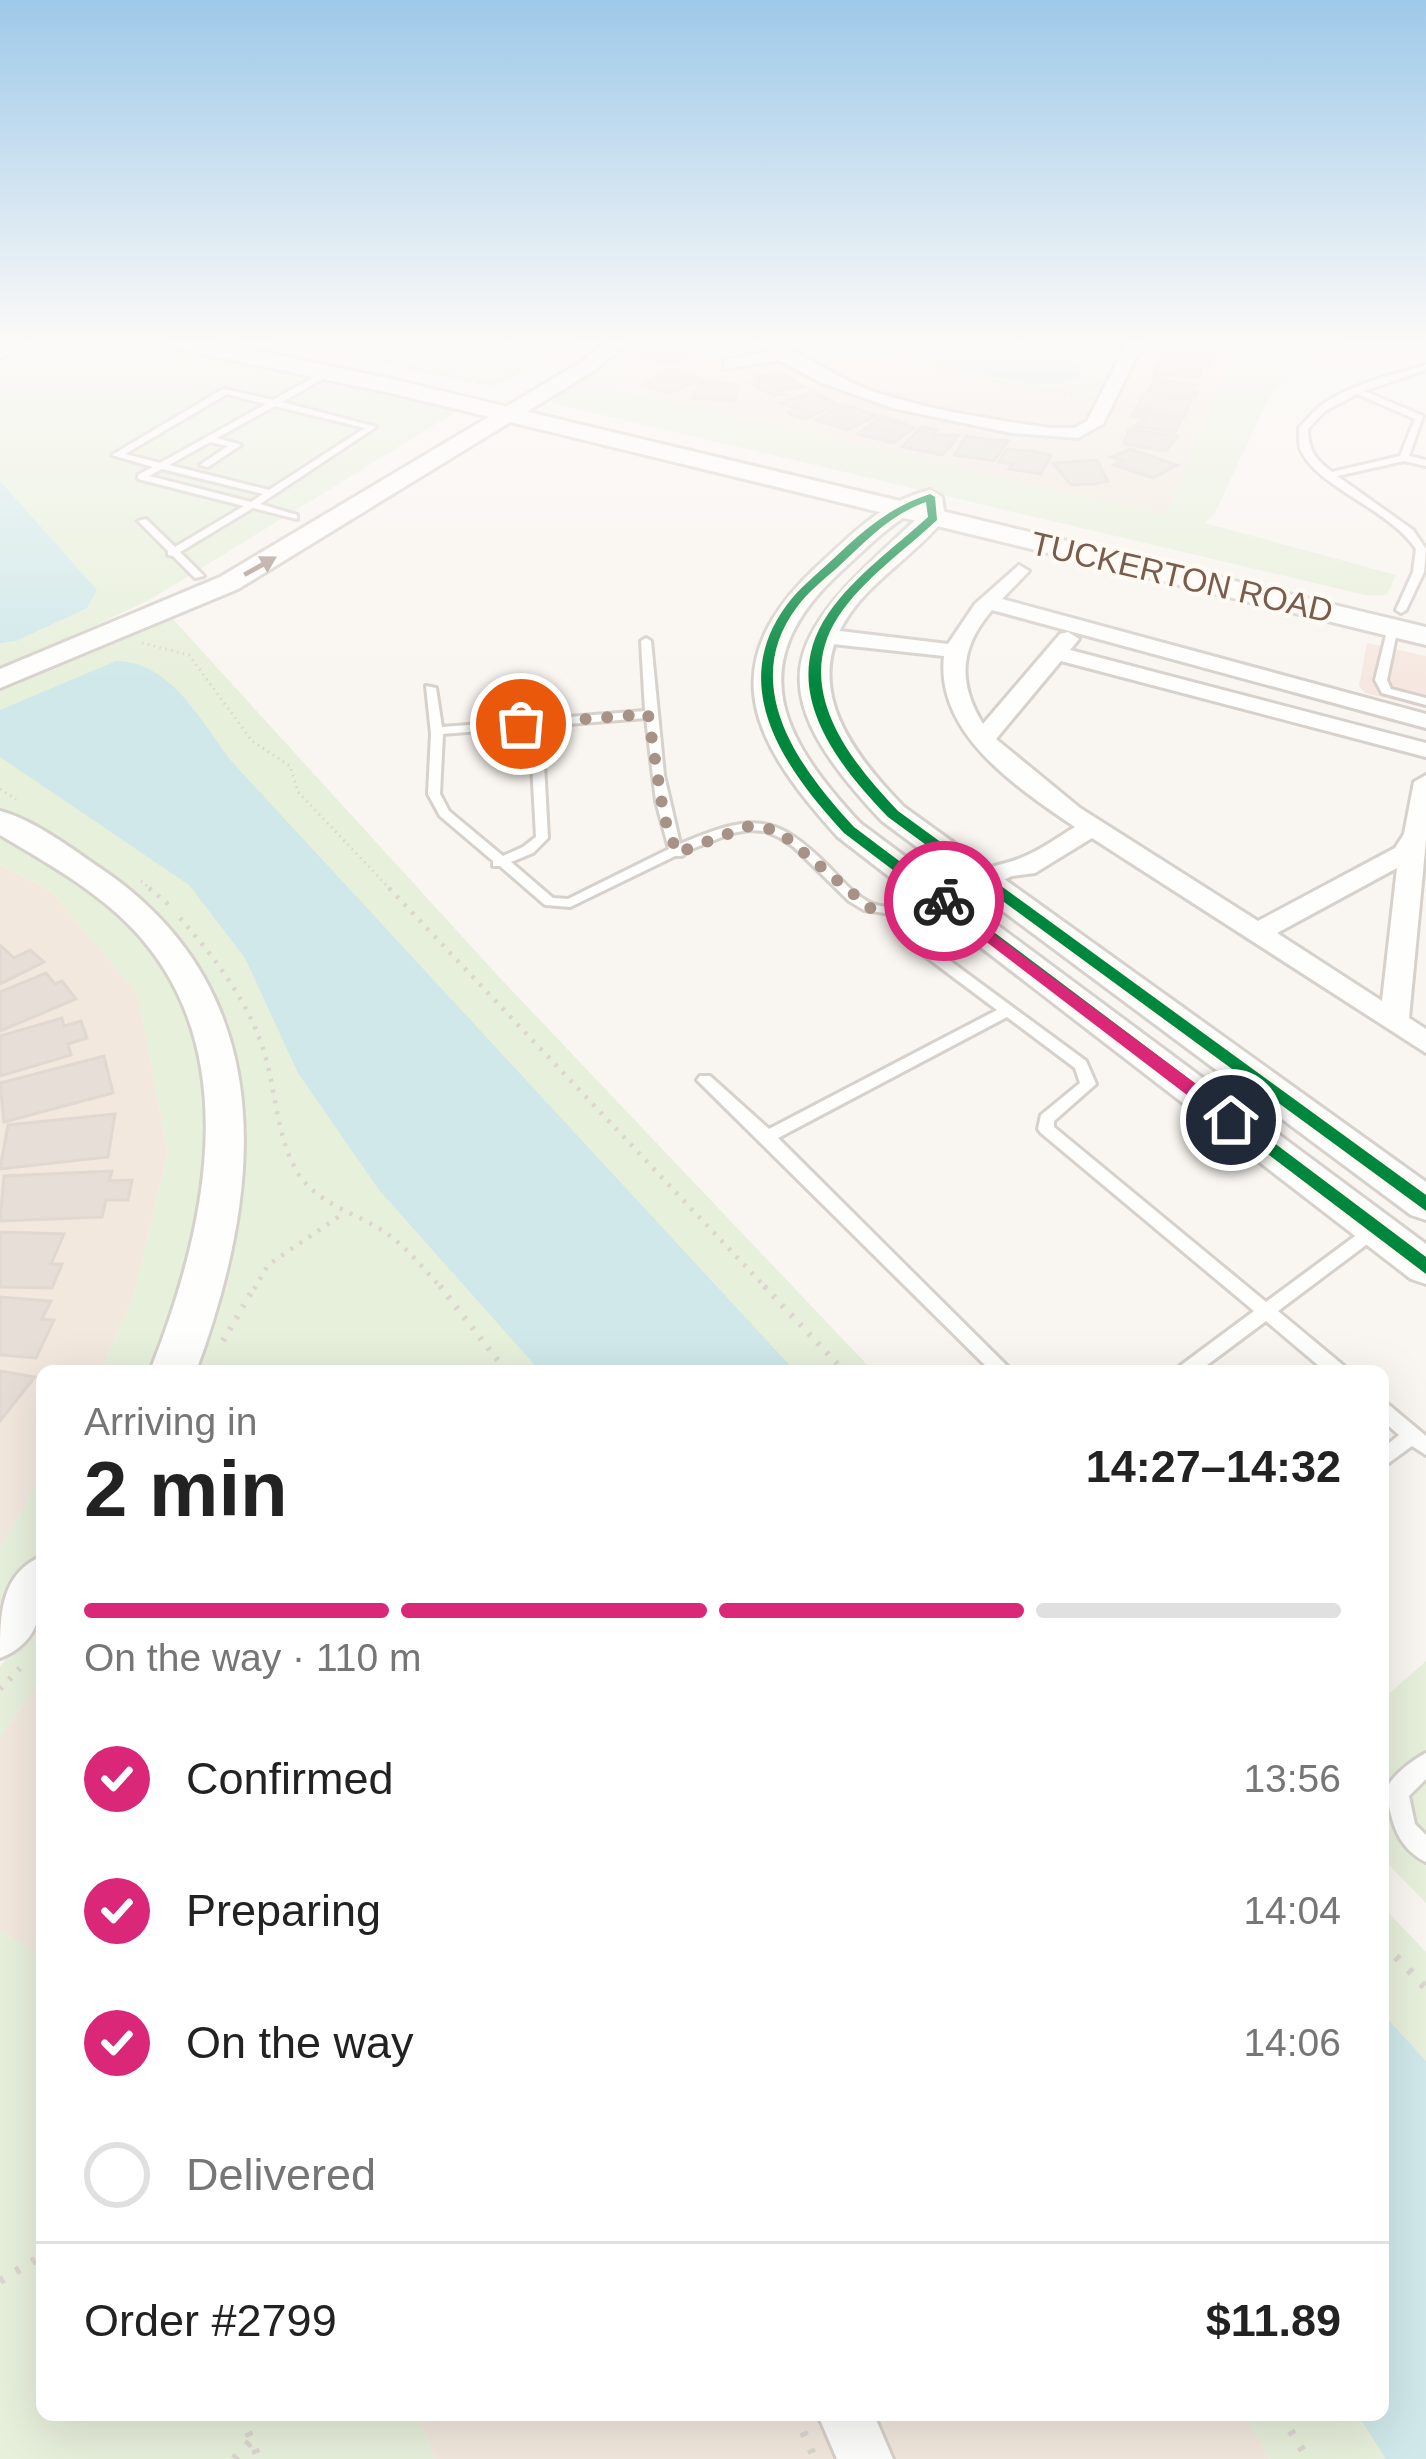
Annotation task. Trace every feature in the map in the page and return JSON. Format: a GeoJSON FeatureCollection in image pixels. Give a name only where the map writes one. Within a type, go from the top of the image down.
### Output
{"type":"FeatureCollection","features":[{"type":"Feature","properties":{"kind":"main road","name":"TUCKERTON ROAD"},"geometry":{"type":"LineString","coordinates":[[695,454],[895,508],[931,508]]}},
{"type":"Feature","properties":{"kind":"main road","name":"TUCKERTON ROAD"},"geometry":{"type":"LineString","coordinates":[[712,454],[1407,618],[1426,636]]}},
{"type":"Feature","properties":{"kind":"street"},"geometry":{"type":"LineString","coordinates":[[120,636],[199,576],[409,454]]}},
{"type":"Feature","properties":{"kind":"street"},"geometry":{"type":"LineString","coordinates":[[0,679],[120,636],[268,562],[428,454]]}},
{"type":"Feature","properties":{"kind":"street"},"geometry":{"type":"LineString","coordinates":[[895,508],[786,612],[770,649],[767,696],[781,740],[807,786],[849,830],[1426,1267]]}},
{"type":"Feature","properties":{"kind":"street"},"geometry":{"type":"LineString","coordinates":[[931,508],[829,620],[816,652],[815,695],[830,735],[854,776],[893,814],[995,874],[1426,1204]]}},
{"type":"Feature","properties":{"kind":"street"},"geometry":{"type":"LineString","coordinates":[[1018,571],[972,619],[955,651],[958,704],[983,739],[1082,831],[1257,933],[1426,1043]]}},
{"type":"Feature","properties":{"kind":"street"},"geometry":{"type":"LineString","coordinates":[[988,602],[1426,721]]}},
{"type":"Feature","properties":{"kind":"street"},"geometry":{"type":"LineString","coordinates":[[983,739],[1078,626]]}},
{"type":"Feature","properties":{"kind":"street"},"geometry":{"type":"LineString","coordinates":[[778,629],[955,651]]}},
{"type":"Feature","properties":{"kind":"street"},"geometry":{"type":"LineString","coordinates":[[1056,653],[1426,750]]}},
{"type":"Feature","properties":{"kind":"street"},"geometry":{"type":"LineString","coordinates":[[1394,1020],[1412,844],[1426,782]]}},
{"type":"Feature","properties":{"kind":"street"},"geometry":{"type":"LineString","coordinates":[[10,811],[122,901],[162,940],[206,1019],[227,1100],[226,1158],[210,1269],[175,1365]]}},
{"type":"Feature","properties":{"kind":"street"},"geometry":{"type":"LineString","coordinates":[[942,900],[995,874],[1026,867],[1072,843],[1082,831]]}},
{"type":"Feature","properties":{"kind":"street"},"geometry":{"type":"LineString","coordinates":[[1257,933],[1412,844]]}},
{"type":"Feature","properties":{"kind":"street"},"geometry":{"type":"LineString","coordinates":[[18,1643],[36,1595]]}},
{"type":"Feature","properties":{"kind":"street"},"geometry":{"type":"LineString","coordinates":[[849,2421],[865,2459]]}},
{"type":"Feature","properties":{"kind":"lane"},"geometry":{"type":"LineString","coordinates":[[117,454],[272,493]]}},
{"type":"Feature","properties":{"kind":"lane"},"geometry":{"type":"LineString","coordinates":[[182,454],[141,478],[294,517]]}},
{"type":"Feature","properties":{"kind":"lane"},"geometry":{"type":"LineString","coordinates":[[205,465],[222,454]]}},
{"type":"Feature","properties":{"kind":"lane"},"geometry":{"type":"LineString","coordinates":[[172,553],[331,454]]}},
{"type":"Feature","properties":{"kind":"lane"},"geometry":{"type":"LineString","coordinates":[[1307,454],[1327,476],[1390,513],[1416,539],[1421,567],[1407,618],[1381,680],[1386,692],[1426,702]]}},
{"type":"Feature","properties":{"kind":"lane"},"geometry":{"type":"LineString","coordinates":[[1404,458],[1406,454]]}},
{"type":"Feature","properties":{"kind":"lane"},"geometry":{"type":"LineString","coordinates":[[1327,476],[1404,458],[1426,463]]}},
{"type":"Feature","properties":{"kind":"lane"},"geometry":{"type":"LineString","coordinates":[[143,521],[199,576]]}},
{"type":"Feature","properties":{"kind":"lane"},"geometry":{"type":"LineString","coordinates":[[646,641],[648,714],[664,817],[677,853]]}},
{"type":"Feature","properties":{"kind":"lane"},"geometry":{"type":"LineString","coordinates":[[430,688],[436,731],[434,794],[444,813],[550,902],[570,903],[677,853],[749,826],[777,830],[870,908],[895,910],[942,900]]}},
{"type":"Feature","properties":{"kind":"lane"},"geometry":{"type":"LineString","coordinates":[[436,731],[648,714]]}},
{"type":"Feature","properties":{"kind":"lane"},"geometry":{"type":"LineString","coordinates":[[498,862],[528,850],[542,838],[536,723]]}},
{"type":"Feature","properties":{"kind":"lane"},"geometry":{"type":"LineString","coordinates":[[895,910],[910,938],[1082,1065],[1088,1084],[1046,1119],[1046,1129],[1331,1365]]}},
{"type":"Feature","properties":{"kind":"lane"},"geometry":{"type":"LineString","coordinates":[[767,1137],[1009,1010]]}},
{"type":"Feature","properties":{"kind":"lane"},"geometry":{"type":"LineString","coordinates":[[705,1080],[997,1365]]}},
{"type":"Feature","properties":{"kind":"lane"},"geometry":{"type":"LineString","coordinates":[[1194,1365],[1376,1229]]}},
{"type":"Feature","properties":{"kind":"lane"},"geometry":{"type":"LineString","coordinates":[[1389,1415],[1419,1441],[1389,1456]]}},
{"type":"Feature","properties":{"kind":"lane"},"geometry":{"type":"LineString","coordinates":[[1426,1764],[1397,1792],[1405,1830],[1426,1850]]}},
{"type":"Feature","properties":{"kind":"path"},"geometry":{"type":"LineString","coordinates":[[120,636],[189,655],[252,741],[290,766],[298,792],[838,1365]]}},
{"type":"Feature","properties":{"kind":"path"},"geometry":{"type":"LineString","coordinates":[[0,789],[10,811]]}},
{"type":"Feature","properties":{"kind":"path"},"geometry":{"type":"LineString","coordinates":[[136,878],[155,890],[215,956],[261,1042],[281,1129],[302,1179],[344,1213],[388,1234],[501,1365]]}},
{"type":"Feature","properties":{"kind":"path"},"geometry":{"type":"LineString","coordinates":[[217,1356],[268,1265],[344,1213]]}},
{"type":"Feature","properties":{"kind":"path"},"geometry":{"type":"LineString","coordinates":[[0,1689],[18,1643]]}},
{"type":"Feature","properties":{"kind":"path"},"geometry":{"type":"LineString","coordinates":[[1389,1949],[1426,1988]]}},
{"type":"Feature","properties":{"kind":"path"},"geometry":{"type":"LineString","coordinates":[[0,2282],[36,2261]]}},
{"type":"Feature","properties":{"kind":"path"},"geometry":{"type":"LineString","coordinates":[[243,2421],[259,2459]]}},
{"type":"Feature","properties":{"kind":"path"},"geometry":{"type":"LineString","coordinates":[[799,2421],[815,2459]]}},
{"type":"Feature","properties":{"kind":"path"},"geometry":{"type":"LineString","coordinates":[[1285,2421],[1308,2459]]}},
{"type":"Feature","properties":{"kind":"path"},"geometry":{"type":"LineString","coordinates":[[234,2459],[250,2442]]}},
{"type":"Feature","properties":{"kind":"shaded area"},"geometry":{"type":"Polygon","coordinates":[[[896,454],[1191,454],[1167,516],[896,454]]]}},
{"type":"Feature","properties":{"kind":"shaded area"},"geometry":{"type":"Polygon","coordinates":[[[1367,643],[1426,656],[1426,708],[1365,693],[1359,686],[1367,643]]]}},
{"type":"Feature","properties":{"kind":"shaded area"},"geometry":{"type":"Polygon","coordinates":[[[0,865],[50,890],[138,994],[168,1152],[134,1296],[104,1365],[36,1365],[36,1485],[0,1548],[0,865]]]}},
{"type":"Feature","properties":{"kind":"shaded area"},"geometry":{"type":"Polygon","coordinates":[[[36,1688],[36,1951],[0,1932],[0,1737],[36,1688]]]}},
{"type":"Feature","properties":{"kind":"shaded area"},"geometry":{"type":"Polygon","coordinates":[[[419,2421],[1248,2421],[1270,2459],[435,2459],[419,2421]]]}},
{"type":"Feature","properties":{"kind":"green space"},"geometry":{"type":"Polygon","coordinates":[[[0,454],[387,454],[151,599],[0,671],[0,454]]]}},
{"type":"Feature","properties":{"kind":"green space"},"geometry":{"type":"Polygon","coordinates":[[[767,454],[897,454],[1166,515],[1190,454],[1243,454],[1214,515],[1205,523],[1396,575],[1387,595],[1365,595],[767,454]]]}},
{"type":"Feature","properties":{"kind":"green space"},"geometry":{"type":"Polygon","coordinates":[[[170,616],[499,977],[867,1365],[194,1365],[231,1260],[242,1200],[241,1080],[226,1023],[202,969],[166,921],[108,873],[0,807],[0,685],[170,616]]]}},
{"type":"Feature","properties":{"kind":"green space"},"geometry":{"type":"Polygon","coordinates":[[[0,834],[85,890],[120,920],[174,988],[191,1029],[202,1076],[207,1196],[196,1247],[157,1365],[104,1365],[134,1296],[168,1152],[138,995],[50,890],[0,865],[0,834]]]}},
{"type":"Feature","properties":{"kind":"green space"},"geometry":{"type":"Polygon","coordinates":[[[36,1485],[36,1559],[0,1604],[0,1548],[36,1485]]]}},
{"type":"Feature","properties":{"kind":"green space"},"geometry":{"type":"Polygon","coordinates":[[[36,1620],[36,1688],[0,1737],[0,1667],[36,1620]]]}},
{"type":"Feature","properties":{"kind":"green space"},"geometry":{"type":"Polygon","coordinates":[[[1426,1661],[1426,1903],[1389,1865],[1389,1694],[1426,1661]]]}},
{"type":"Feature","properties":{"kind":"green space"},"geometry":{"type":"Polygon","coordinates":[[[1389,1913],[1426,1952],[1426,2459],[1270,2459],[1248,2421],[1389,2421],[1389,1913]]]}},
{"type":"Feature","properties":{"kind":"green space"},"geometry":{"type":"Polygon","coordinates":[[[0,1932],[36,1951],[36,2421],[419,2421],[435,2459],[0,2459],[0,1932]]]}},
{"type":"Feature","properties":{"kind":"water"},"geometry":{"type":"Polygon","coordinates":[[[0,481],[97,590],[87,608],[16,641],[0,643],[0,481]]]}},
{"type":"Feature","properties":{"kind":"water"},"geometry":{"type":"Polygon","coordinates":[[[116,661],[153,671],[169,683],[233,763],[789,1365],[535,1365],[379,1190],[298,1073],[245,958],[189,885],[0,757],[0,710],[116,661]]]}},
{"type":"Feature","properties":{"kind":"water"},"geometry":{"type":"Polygon","coordinates":[[[1389,2021],[1426,2061],[1426,2459],[1386,2459],[1362,2421],[1389,2421],[1389,2021]]]}},
{"type":"Feature","properties":{"kind":"building"},"geometry":{"type":"Polygon","coordinates":[[[956,454],[999,454],[994,461],[956,454]]]}},
{"type":"Feature","properties":{"kind":"building"},"geometry":{"type":"Polygon","coordinates":[[[1004,454],[1051,455],[1041,474],[1009,469],[1012,464],[999,462],[1004,454]]]}},
{"type":"Feature","properties":{"kind":"building"},"geometry":{"type":"Polygon","coordinates":[[[1144,454],[1177,465],[1153,478],[1114,465],[1122,461],[1111,457],[1144,454]]]}},
{"type":"Feature","properties":{"kind":"building"},"geometry":{"type":"Polygon","coordinates":[[[1097,460],[1108,481],[1095,484],[1071,485],[1053,463],[1097,460]]]}},
{"type":"Feature","properties":{"kind":"building"},"geometry":{"type":"Polygon","coordinates":[[[0,945],[14,958],[30,950],[44,962],[0,984],[0,945]]]}},
{"type":"Feature","properties":{"kind":"building"},"geometry":{"type":"Polygon","coordinates":[[[46,973],[55,984],[62,981],[76,999],[0,1031],[0,992],[46,973]]]}},
{"type":"Feature","properties":{"kind":"building"},"geometry":{"type":"Polygon","coordinates":[[[62,1018],[64,1026],[81,1021],[87,1038],[68,1044],[71,1055],[0,1076],[0,1036],[62,1018]]]}},
{"type":"Feature","properties":{"kind":"building"},"geometry":{"type":"Polygon","coordinates":[[[104,1056],[113,1093],[4,1122],[0,1083],[104,1056]]]}},
{"type":"Feature","properties":{"kind":"building"},"geometry":{"type":"Polygon","coordinates":[[[115,1114],[108,1157],[0,1169],[8,1125],[115,1114]]]}},
{"type":"Feature","properties":{"kind":"building"},"geometry":{"type":"Polygon","coordinates":[[[112,1171],[109,1181],[132,1180],[128,1200],[106,1200],[102,1217],[0,1221],[4,1176],[112,1171]]]}},
{"type":"Feature","properties":{"kind":"building"},"geometry":{"type":"Polygon","coordinates":[[[0,1232],[64,1234],[51,1264],[62,1264],[52,1288],[0,1287],[0,1232]]]}},
{"type":"Feature","properties":{"kind":"building"},"geometry":{"type":"Polygon","coordinates":[[[0,1297],[51,1301],[42,1319],[54,1320],[36,1358],[0,1355],[0,1297]]]}},
{"type":"Feature","properties":{"kind":"building"},"geometry":{"type":"Polygon","coordinates":[[[0,1371],[35,1377],[0,1421],[0,1371]]]}},
{"type":"Feature","properties":{"kind":"cycle path"},"geometry":{"type":"LineString","coordinates":[[1426,1204],[893,814],[856,773],[825,723],[816,697],[818,643],[854,590],[933,518],[930,497],[877,524],[798,598],[772,640],[766,670],[768,699],[791,757],[809,783],[849,830],[1426,1267]]}},
{"type":"Feature","properties":{"kind":"way so far"},"geometry":{"type":"LineString","coordinates":[[521,724],[648,714],[664,817],[677,853],[749,826],[777,830],[870,908],[895,910],[944,901]]}},
{"type":"Feature","properties":{"kind":"route"},"geometry":{"type":"LineString","coordinates":[[944,901],[1231,1120]]}}]}
